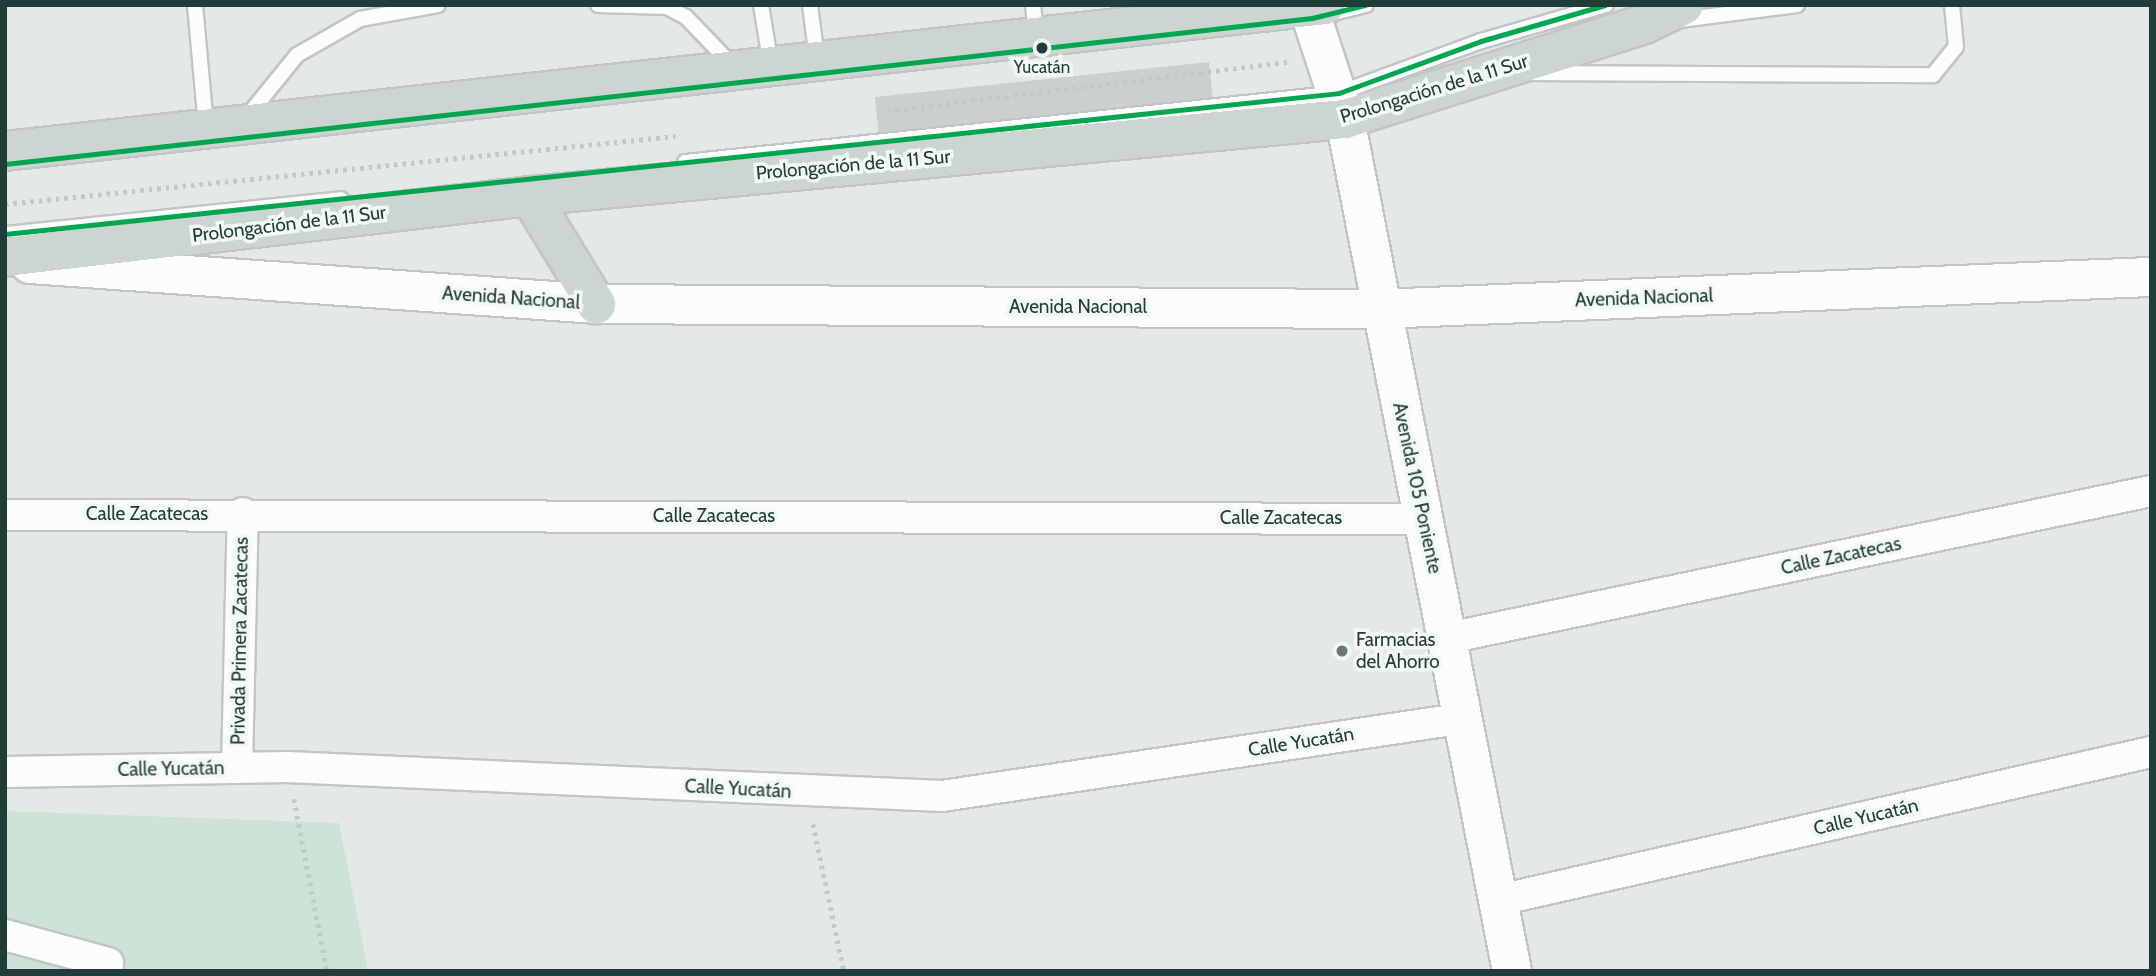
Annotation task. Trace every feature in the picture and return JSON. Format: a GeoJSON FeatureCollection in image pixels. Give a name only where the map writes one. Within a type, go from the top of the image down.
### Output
{"type":"FeatureCollection","features":[{"type":"Feature","properties":{"kind":"main road","name":"Prolongación de la 11 Sur"},"geometry":{"type":"LineString","coordinates":[[5,260],[530,196],[1337,90],[1491,73],[1644,24],[1684,5]]}},
{"type":"Feature","properties":{"kind":"main road"},"geometry":{"type":"LineString","coordinates":[[5,151],[817,62],[1034,22],[1257,11],[1315,11]]}},
{"type":"Feature","properties":{"kind":"main road","name":"Avenida 105 Poniente"},"geometry":{"type":"LineString","coordinates":[[1315,11],[1337,90],[1465,718],[1499,900],[1508,970]]}},
{"type":"Feature","properties":{"kind":"main road"},"geometry":{"type":"LineString","coordinates":[[530,196],[596,304]]}},
{"type":"Feature","properties":{"kind":"main road","name":"Avenida Nacional"},"geometry":{"type":"LineString","coordinates":[[5,260],[596,304],[1380,309],[2151,277]]}},
{"type":"Feature","properties":{"kind":"street","name":"Calle Zacatecas"},"geometry":{"type":"LineString","coordinates":[[1448,638],[2151,491]]}},
{"type":"Feature","properties":{"kind":"street","name":"Calle Zacatecas"},"geometry":{"type":"LineString","coordinates":[[5,515],[243,513],[1423,519]]}},
{"type":"Feature","properties":{"kind":"street","name":"Privada Primera Zacatecas"},"geometry":{"type":"LineString","coordinates":[[237,768],[243,513]]}},
{"type":"Feature","properties":{"kind":"street","name":"Calle Yucatán"},"geometry":{"type":"LineString","coordinates":[[5,772],[288,767],[806,793],[942,796],[1465,718]]}},
{"type":"Feature","properties":{"kind":"street","name":"Calle Yucatán"},"geometry":{"type":"LineString","coordinates":[[1499,900],[2151,752]]}},
{"type":"Feature","properties":{"kind":"street"},"geometry":{"type":"LineString","coordinates":[[5,935],[108,963]]}},
{"type":"Feature","properties":{"kind":"lane"},"geometry":{"type":"LineString","coordinates":[[195,5],[222,128]]}},
{"type":"Feature","properties":{"kind":"lane"},"geometry":{"type":"LineString","coordinates":[[222,128],[297,55],[360,19],[438,5]]}},
{"type":"Feature","properties":{"kind":"lane"},"geometry":{"type":"LineString","coordinates":[[598,5],[667,7],[686,17],[754,69]]}},
{"type":"Feature","properties":{"kind":"lane"},"geometry":{"type":"LineString","coordinates":[[754,69],[761,5]]}},
{"type":"Feature","properties":{"kind":"lane"},"geometry":{"type":"LineString","coordinates":[[810,5],[817,62]]}},
{"type":"Feature","properties":{"kind":"lane"},"geometry":{"type":"LineString","coordinates":[[5,164],[1366,5]]}},
{"type":"Feature","properties":{"kind":"lane"},"geometry":{"type":"LineString","coordinates":[[5,234],[1337,90],[1481,41],[1606,5]]}},
{"type":"Feature","properties":{"kind":"lane"},"geometry":{"type":"LineString","coordinates":[[1644,24],[1797,5]]}},
{"type":"Feature","properties":{"kind":"lane"},"geometry":{"type":"LineString","coordinates":[[1491,73],[1933,75],[1949,61],[1956,47],[1952,5]]}},
{"type":"Feature","properties":{"kind":"path"},"geometry":{"type":"LineString","coordinates":[[884,111],[1337,90]]}},
{"type":"Feature","properties":{"kind":"path"},"geometry":{"type":"LineString","coordinates":[[5,204],[680,135]]}},
{"type":"Feature","properties":{"kind":"path"},"geometry":{"type":"LineString","coordinates":[[288,767],[327,971]]}},
{"type":"Feature","properties":{"kind":"path"},"geometry":{"type":"LineString","coordinates":[[806,793],[844,971]]}},
{"type":"Feature","properties":{"kind":"green space"},"geometry":{"type":"Polygon","coordinates":[[[5,811],[339,823],[368,971],[5,971],[5,811]]]}},
{"type":"Feature","properties":{"kind":"building"},"geometry":{"type":"Polygon","coordinates":[[[1209,62],[1213,101],[879,136],[875,97],[1209,62]]]}},
{"type":"Feature","properties":{"kind":"transit line"},"geometry":{"type":"LineString","coordinates":[[5,164],[1312,18],[1365,5]]}},
{"type":"Feature","properties":{"kind":"transit line"},"geometry":{"type":"LineString","coordinates":[[5,234],[1339,93],[1481,41],[1605,5]]}},
{"type":"Feature","properties":{"kind":"place","name":"Yucatán"},"geometry":{"type":"Point","coordinates":[1042,48]}},
{"type":"Feature","properties":{"kind":"place","name":"Farmacias del Ahorro"},"geometry":{"type":"Point","coordinates":[1342,651]}}]}
